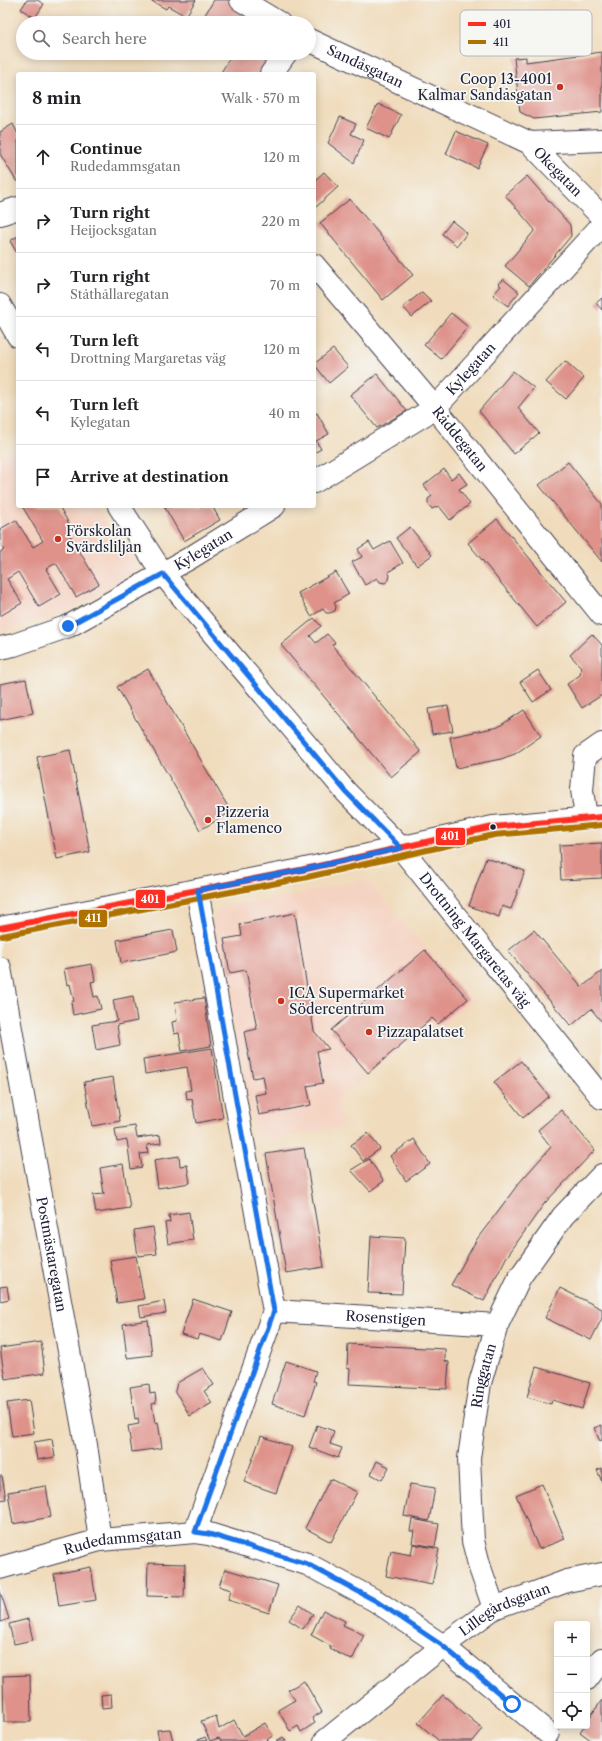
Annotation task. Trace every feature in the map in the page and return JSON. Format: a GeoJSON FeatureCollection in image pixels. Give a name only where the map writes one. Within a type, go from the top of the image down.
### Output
{"type":"FeatureCollection","features":[{"type":"Feature","properties":{"kind":"street"},"geometry":{"type":"LineString","coordinates":[[241,0],[267,16]]}},
{"type":"Feature","properties":{"kind":"street","name":"Sandåsgatan"},"geometry":{"type":"LineString","coordinates":[[316,43],[530,143],[602,140]]}},
{"type":"Feature","properties":{"kind":"street"},"geometry":{"type":"LineString","coordinates":[[272,72],[281,60]]}},
{"type":"Feature","properties":{"kind":"street","name":"Okegatan"},"geometry":{"type":"LineString","coordinates":[[530,143],[602,217]]}},
{"type":"Feature","properties":{"kind":"street"},"geometry":{"type":"LineString","coordinates":[[0,214],[16,209]]}},
{"type":"Feature","properties":{"kind":"street","name":"Kylegatan"},"geometry":{"type":"LineString","coordinates":[[316,481],[435,408],[602,225]]}},
{"type":"Feature","properties":{"kind":"street","name":"Råddegatan"},"geometry":{"type":"LineString","coordinates":[[316,267],[435,408],[602,615]]}},
{"type":"Feature","properties":{"kind":"street"},"geometry":{"type":"LineString","coordinates":[[0,305],[16,333]]}},
{"type":"Feature","properties":{"kind":"street","name":"Drottning Margaretas väg"},"geometry":{"type":"LineString","coordinates":[[120,508],[163,574],[346,792],[401,848],[602,1098]]}},
{"type":"Feature","properties":{"kind":"street","name":"Kylegatan"},"geometry":{"type":"LineString","coordinates":[[0,648],[14,645],[68,626],[163,574],[271,508]]}},
{"type":"Feature","properties":{"kind":"street"},"geometry":{"type":"LineString","coordinates":[[0,928],[301,870],[493,827],[594,817],[582,790],[585,756],[602,744]]}},
{"type":"Feature","properties":{"kind":"street"},"geometry":{"type":"LineString","coordinates":[[195,1532],[274,1311],[198,890]]}},
{"type":"Feature","properties":{"kind":"street","name":"Postmästaregatan"},"geometry":{"type":"LineString","coordinates":[[0,968],[86,1445],[100,1540]]}},
{"type":"Feature","properties":{"kind":"street","name":"Ringgatan"},"geometry":{"type":"LineString","coordinates":[[494,1608],[480,1568],[473,1541],[469,1458],[480,1383],[497,1325],[520,1277],[563,1216],[602,1175]]}},
{"type":"Feature","properties":{"kind":"street","name":"Rosenstigen"},"geometry":{"type":"LineString","coordinates":[[274,1311],[497,1325]]}},
{"type":"Feature","properties":{"kind":"street","name":"Rudedammsgatan"},"geometry":{"type":"LineString","coordinates":[[0,1568],[100,1540],[195,1532],[209,1534],[307,1564],[376,1601],[443,1646],[549,1732]]}},
{"type":"Feature","properties":{"kind":"street","name":"Lillegårdsgatan"},"geometry":{"type":"LineString","coordinates":[[325,1741],[443,1646],[494,1608],[568,1581],[602,1574]]}},
{"type":"Feature","properties":{"kind":"street"},"geometry":{"type":"LineString","coordinates":[[590,1675],[602,1659]]}},
{"type":"Feature","properties":{"kind":"shaded area","name":"Förskolan Svärdsliljan"},"geometry":{"type":"Polygon","coordinates":[[[16,447],[16,508],[96,508],[139,571],[62,614],[0,632],[0,456],[16,447]]]}},
{"type":"Feature","properties":{"kind":"shaded area"},"geometry":{"type":"Polygon","coordinates":[[[366,879],[472,1001],[438,1030],[431,1023],[337,1100],[344,1127],[257,1141],[211,922],[221,906],[281,898],[366,879]]]}},
{"type":"Feature","properties":{"kind":"building"},"geometry":{"type":"Polygon","coordinates":[[[27,0],[37,0],[44,4],[36,16],[32,16],[21,9],[27,0]]]}},
{"type":"Feature","properties":{"kind":"building"},"geometry":{"type":"Polygon","coordinates":[[[150,0],[196,0],[186,16],[168,6],[166,9],[150,0]]]}},
{"type":"Feature","properties":{"kind":"building"},"geometry":{"type":"Polygon","coordinates":[[[214,0],[227,0],[253,16],[204,16],[214,0]]]}},
{"type":"Feature","properties":{"kind":"building","name":"Coop 13-4001 Kalmar Sandåsgatan"},"geometry":{"type":"Polygon","coordinates":[[[602,52],[602,112],[534,119],[520,112],[514,58],[526,57],[526,62],[572,56],[592,56],[592,53],[602,52]]]}},
{"type":"Feature","properties":{"kind":"building"},"geometry":{"type":"Polygon","coordinates":[[[229,60],[273,60],[265,72],[221,72],[229,60]]]}},
{"type":"Feature","properties":{"kind":"building"},"geometry":{"type":"Polygon","coordinates":[[[378,104],[401,115],[389,139],[366,128],[378,104]]]}},
{"type":"Feature","properties":{"kind":"building"},"geometry":{"type":"Polygon","coordinates":[[[340,117],[356,124],[351,134],[364,140],[354,163],[328,143],[340,117]]]}},
{"type":"Feature","properties":{"kind":"building"},"geometry":{"type":"Polygon","coordinates":[[[13,124],[16,130],[16,180],[0,154],[0,132],[13,124]]]}},
{"type":"Feature","properties":{"kind":"building"},"geometry":{"type":"Polygon","coordinates":[[[456,131],[488,145],[477,168],[446,154],[456,131]]]}},
{"type":"Feature","properties":{"kind":"building"},"geometry":{"type":"Polygon","coordinates":[[[324,172],[338,187],[316,207],[316,179],[324,172]]]}},
{"type":"Feature","properties":{"kind":"building"},"geometry":{"type":"Polygon","coordinates":[[[527,176],[570,225],[571,236],[529,286],[505,266],[535,230],[505,195],[527,176]]]}},
{"type":"Feature","properties":{"kind":"building"},"geometry":{"type":"Polygon","coordinates":[[[350,199],[413,275],[383,300],[320,223],[350,199]]]}},
{"type":"Feature","properties":{"kind":"building"},"geometry":{"type":"Polygon","coordinates":[[[452,221],[467,233],[457,246],[442,234],[452,221]]]}},
{"type":"Feature","properties":{"kind":"building"},"geometry":{"type":"Polygon","coordinates":[[[16,237],[16,252],[10,241],[16,237]]]}},
{"type":"Feature","properties":{"kind":"building"},"geometry":{"type":"Polygon","coordinates":[[[503,279],[519,292],[508,306],[493,295],[501,286],[498,284],[503,279]]]}},
{"type":"Feature","properties":{"kind":"building"},"geometry":{"type":"Polygon","coordinates":[[[422,292],[431,301],[412,317],[403,307],[422,292]]]}},
{"type":"Feature","properties":{"kind":"building"},"geometry":{"type":"Polygon","coordinates":[[[602,298],[602,310],[596,303],[602,298]]]}},
{"type":"Feature","properties":{"kind":"building"},"geometry":{"type":"Polygon","coordinates":[[[451,313],[468,327],[441,359],[424,345],[451,313]]]}},
{"type":"Feature","properties":{"kind":"building"},"geometry":{"type":"Polygon","coordinates":[[[333,349],[348,367],[329,383],[316,367],[316,362],[333,349]]]}},
{"type":"Feature","properties":{"kind":"building"},"geometry":{"type":"Polygon","coordinates":[[[565,361],[584,378],[566,399],[546,382],[565,361]]]}},
{"type":"Feature","properties":{"kind":"building"},"geometry":{"type":"Polygon","coordinates":[[[513,371],[534,388],[518,408],[539,433],[514,454],[479,411],[513,371]]]}},
{"type":"Feature","properties":{"kind":"building"},"geometry":{"type":"Polygon","coordinates":[[[377,374],[407,411],[377,428],[350,395],[377,374]]]}},
{"type":"Feature","properties":{"kind":"building"},"geometry":{"type":"Polygon","coordinates":[[[316,413],[329,434],[316,441],[316,413]]]}},
{"type":"Feature","properties":{"kind":"building"},"geometry":{"type":"Polygon","coordinates":[[[316,441],[321,449],[316,452],[316,441]]]}},
{"type":"Feature","properties":{"kind":"building"},"geometry":{"type":"Polygon","coordinates":[[[568,462],[602,504],[602,562],[539,485],[568,462]]]}},
{"type":"Feature","properties":{"kind":"building"},"geometry":{"type":"Polygon","coordinates":[[[444,469],[451,479],[459,473],[467,484],[459,489],[470,504],[450,520],[439,506],[432,509],[428,504],[428,499],[432,496],[424,485],[444,469]]]}},
{"type":"Feature","properties":{"kind":"building"},"geometry":{"type":"Polygon","coordinates":[[[23,508],[60,508],[72,529],[68,532],[99,584],[76,597],[56,563],[46,569],[61,594],[39,607],[18,572],[7,579],[22,603],[0,616],[0,552],[4,550],[0,543],[0,529],[16,520],[33,547],[43,541],[23,508]]]}},
{"type":"Feature","properties":{"kind":"building"},"geometry":{"type":"Polygon","coordinates":[[[165,508],[213,508],[220,520],[184,541],[165,508]]]}},
{"type":"Feature","properties":{"kind":"building"},"geometry":{"type":"Polygon","coordinates":[[[497,519],[566,602],[537,627],[468,543],[497,519]]]}},
{"type":"Feature","properties":{"kind":"building"},"geometry":{"type":"Polygon","coordinates":[[[410,527],[432,555],[417,566],[396,538],[410,527]]]}},
{"type":"Feature","properties":{"kind":"building"},"geometry":{"type":"Polygon","coordinates":[[[390,541],[403,563],[388,572],[390,575],[389,580],[385,583],[380,582],[377,578],[365,585],[352,562],[362,557],[358,549],[369,542],[374,550],[390,541]]]}},
{"type":"Feature","properties":{"kind":"building"},"geometry":{"type":"Polygon","coordinates":[[[336,572],[349,594],[334,603],[336,606],[335,611],[326,613],[323,609],[311,616],[298,593],[336,572]]]}},
{"type":"Feature","properties":{"kind":"building"},"geometry":{"type":"Polygon","coordinates":[[[314,618],[321,626],[310,636],[316,643],[327,634],[335,643],[332,645],[421,752],[391,777],[281,645],[314,618]]]}},
{"type":"Feature","properties":{"kind":"building"},"geometry":{"type":"Polygon","coordinates":[[[592,634],[602,645],[602,695],[582,708],[567,684],[580,675],[581,667],[570,655],[592,634]]]}},
{"type":"Feature","properties":{"kind":"building"},"geometry":{"type":"Polygon","coordinates":[[[148,669],[231,812],[200,830],[117,687],[148,669]]]}},
{"type":"Feature","properties":{"kind":"building"},"geometry":{"type":"Polygon","coordinates":[[[538,670],[551,690],[533,702],[520,682],[538,670]]]}},
{"type":"Feature","properties":{"kind":"building"},"geometry":{"type":"Polygon","coordinates":[[[26,679],[33,713],[0,720],[0,684],[26,679]]]}},
{"type":"Feature","properties":{"kind":"building"},"geometry":{"type":"Polygon","coordinates":[[[448,706],[453,731],[432,734],[428,709],[448,706]]]}},
{"type":"Feature","properties":{"kind":"building"},"geometry":{"type":"Polygon","coordinates":[[[524,710],[541,736],[515,754],[501,759],[456,768],[450,737],[498,727],[524,710]]]}},
{"type":"Feature","properties":{"kind":"building"},"geometry":{"type":"Polygon","coordinates":[[[70,750],[90,852],[57,859],[37,757],[70,750]]]}},
{"type":"Feature","properties":{"kind":"building"},"geometry":{"type":"Polygon","coordinates":[[[602,843],[602,878],[561,880],[559,845],[602,843]]]}},
{"type":"Feature","properties":{"kind":"building"},"geometry":{"type":"Polygon","coordinates":[[[486,858],[525,871],[511,909],[502,906],[499,917],[469,906],[486,858]]]}},
{"type":"Feature","properties":{"kind":"building","name":"ICA Supermarket Södercentrum"},"geometry":{"type":"Polygon","coordinates":[[[295,913],[314,1031],[329,1049],[317,1051],[323,1083],[307,1086],[311,1105],[259,1115],[255,1095],[266,1093],[263,1076],[253,1078],[244,1032],[257,1029],[246,970],[230,973],[224,939],[242,936],[240,924],[295,913]]]}},
{"type":"Feature","properties":{"kind":"building"},"geometry":{"type":"Polygon","coordinates":[[[173,930],[177,952],[121,963],[117,940],[173,930]]]}},
{"type":"Feature","properties":{"kind":"building"},"geometry":{"type":"Polygon","coordinates":[[[534,930],[582,987],[602,971],[602,1022],[591,1009],[571,1026],[508,951],[534,930]]]}},
{"type":"Feature","properties":{"kind":"building"},"geometry":{"type":"Polygon","coordinates":[[[425,950],[468,999],[438,1024],[432,1018],[368,1073],[331,1030],[425,950]]]}},
{"type":"Feature","properties":{"kind":"building"},"geometry":{"type":"Polygon","coordinates":[[[92,964],[95,981],[91,982],[94,997],[98,996],[101,1009],[73,1015],[71,1002],[74,1001],[70,984],[67,985],[64,969],[92,964]]]}},
{"type":"Feature","properties":{"kind":"building"},"geometry":{"type":"Polygon","coordinates":[[[133,996],[137,1021],[117,1025],[120,1045],[96,1050],[92,1025],[117,1021],[113,1000],[133,996]]]}},
{"type":"Feature","properties":{"kind":"building"},"geometry":{"type":"Polygon","coordinates":[[[204,998],[211,1046],[182,1051],[179,1033],[174,1034],[172,1022],[177,1021],[175,1002],[204,998]]]}},
{"type":"Feature","properties":{"kind":"building"},"geometry":{"type":"Polygon","coordinates":[[[212,1048],[223,1118],[196,1123],[192,1099],[187,1100],[186,1091],[191,1090],[187,1067],[145,1074],[143,1059],[212,1048]]]}},
{"type":"Feature","properties":{"kind":"building"},"geometry":{"type":"Polygon","coordinates":[[[521,1061],[549,1096],[523,1118],[494,1082],[521,1061]]]}},
{"type":"Feature","properties":{"kind":"building"},"geometry":{"type":"Polygon","coordinates":[[[113,1077],[120,1121],[92,1126],[84,1082],[113,1077]]]}},
{"type":"Feature","properties":{"kind":"building"},"geometry":{"type":"Polygon","coordinates":[[[561,1110],[595,1150],[544,1204],[506,1258],[484,1301],[451,1285],[477,1239],[519,1183],[551,1147],[538,1130],[561,1110]]]}},
{"type":"Feature","properties":{"kind":"building"},"geometry":{"type":"Polygon","coordinates":[[[135,1126],[137,1138],[160,1135],[161,1143],[147,1145],[148,1153],[140,1154],[142,1167],[131,1169],[127,1140],[117,1142],[115,1129],[135,1126]]]}},
{"type":"Feature","properties":{"kind":"building"},"geometry":{"type":"Polygon","coordinates":[[[368,1133],[380,1149],[363,1161],[351,1145],[368,1133]]]}},
{"type":"Feature","properties":{"kind":"building"},"geometry":{"type":"Polygon","coordinates":[[[414,1139],[430,1164],[406,1181],[390,1156],[414,1139]]]}},
{"type":"Feature","properties":{"kind":"building"},"geometry":{"type":"Polygon","coordinates":[[[304,1148],[324,1267],[286,1273],[266,1154],[304,1148]]]}},
{"type":"Feature","properties":{"kind":"building"},"geometry":{"type":"Polygon","coordinates":[[[179,1156],[180,1166],[187,1165],[190,1183],[158,1188],[154,1160],[179,1156]]]}},
{"type":"Feature","properties":{"kind":"building"},"geometry":{"type":"Polygon","coordinates":[[[369,1159],[384,1181],[370,1191],[351,1170],[369,1159]]]}},
{"type":"Feature","properties":{"kind":"building"},"geometry":{"type":"Polygon","coordinates":[[[123,1164],[130,1208],[96,1213],[93,1195],[104,1194],[100,1168],[123,1164]]]}},
{"type":"Feature","properties":{"kind":"building"},"geometry":{"type":"Polygon","coordinates":[[[189,1212],[193,1240],[168,1244],[165,1223],[170,1222],[169,1215],[189,1212]]]}},
{"type":"Feature","properties":{"kind":"building"},"geometry":{"type":"Polygon","coordinates":[[[153,1227],[157,1254],[138,1256],[134,1230],[153,1227]]]}},
{"type":"Feature","properties":{"kind":"building"},"geometry":{"type":"Polygon","coordinates":[[[371,1236],[405,1238],[402,1294],[368,1293],[371,1236]]]}},
{"type":"Feature","properties":{"kind":"building"},"geometry":{"type":"Polygon","coordinates":[[[136,1256],[144,1299],[117,1303],[110,1260],[136,1256]]]}},
{"type":"Feature","properties":{"kind":"building"},"geometry":{"type":"Polygon","coordinates":[[[7,1286],[9,1299],[0,1301],[0,1287],[7,1286]]]}},
{"type":"Feature","properties":{"kind":"building"},"geometry":{"type":"Polygon","coordinates":[[[560,1288],[602,1309],[602,1318],[591,1340],[545,1318],[560,1288]]]}},
{"type":"Feature","properties":{"kind":"building"},"geometry":{"type":"Polygon","coordinates":[[[193,1299],[232,1312],[222,1341],[199,1334],[197,1339],[181,1334],[193,1299]]]}},
{"type":"Feature","properties":{"kind":"building"},"geometry":{"type":"Polygon","coordinates":[[[164,1301],[166,1313],[141,1317],[139,1306],[164,1301]]]}},
{"type":"Feature","properties":{"kind":"building"},"geometry":{"type":"Polygon","coordinates":[[[148,1320],[152,1355],[127,1358],[123,1324],[148,1320]]]}},
{"type":"Feature","properties":{"kind":"building"},"geometry":{"type":"Polygon","coordinates":[[[41,1342],[45,1373],[5,1379],[0,1348],[41,1342]]]}},
{"type":"Feature","properties":{"kind":"building"},"geometry":{"type":"Polygon","coordinates":[[[348,1344],[445,1349],[445,1361],[449,1362],[447,1389],[349,1384],[350,1369],[347,1368],[348,1344]]]}},
{"type":"Feature","properties":{"kind":"building"},"geometry":{"type":"Polygon","coordinates":[[[286,1361],[316,1371],[313,1381],[316,1382],[305,1415],[272,1404],[286,1361]]]}},
{"type":"Feature","properties":{"kind":"building"},"geometry":{"type":"Polygon","coordinates":[[[536,1367],[590,1383],[582,1409],[552,1400],[551,1404],[527,1397],[536,1367]]]}},
{"type":"Feature","properties":{"kind":"building"},"geometry":{"type":"Polygon","coordinates":[[[203,1368],[214,1385],[204,1391],[212,1403],[190,1416],[175,1391],[177,1383],[203,1368]]]}},
{"type":"Feature","properties":{"kind":"building"},"geometry":{"type":"Polygon","coordinates":[[[149,1384],[150,1394],[155,1393],[156,1403],[152,1404],[155,1423],[158,1422],[162,1448],[132,1452],[128,1426],[139,1424],[138,1418],[135,1419],[130,1387],[149,1384]]]}},
{"type":"Feature","properties":{"kind":"building"},"geometry":{"type":"Polygon","coordinates":[[[29,1400],[34,1433],[12,1436],[7,1403],[29,1400]]]}},
{"type":"Feature","properties":{"kind":"building"},"geometry":{"type":"Polygon","coordinates":[[[317,1425],[334,1431],[330,1444],[342,1448],[338,1458],[309,1447],[317,1425]]]}},
{"type":"Feature","properties":{"kind":"building"},"geometry":{"type":"Polygon","coordinates":[[[602,1425],[602,1440],[600,1441],[594,1428],[602,1425]]]}},
{"type":"Feature","properties":{"kind":"building"},"geometry":{"type":"Polygon","coordinates":[[[261,1436],[292,1447],[276,1493],[244,1482],[261,1436]]]}},
{"type":"Feature","properties":{"kind":"building"},"geometry":{"type":"Polygon","coordinates":[[[52,1439],[55,1457],[37,1460],[34,1442],[52,1439]]]}},
{"type":"Feature","properties":{"kind":"building"},"geometry":{"type":"Polygon","coordinates":[[[377,1461],[389,1467],[382,1480],[371,1474],[377,1461]]]}},
{"type":"Feature","properties":{"kind":"building"},"geometry":{"type":"Polygon","coordinates":[[[602,1468],[602,1482],[597,1470],[602,1468]]]}},
{"type":"Feature","properties":{"kind":"building"},"geometry":{"type":"Polygon","coordinates":[[[0,1476],[2,1476],[6,1499],[0,1500],[0,1476]]]}},
{"type":"Feature","properties":{"kind":"building"},"geometry":{"type":"Polygon","coordinates":[[[330,1479],[357,1492],[331,1542],[305,1528],[330,1479]]]}},
{"type":"Feature","properties":{"kind":"building"},"geometry":{"type":"Polygon","coordinates":[[[410,1484],[435,1488],[429,1521],[404,1516],[410,1484]]]}},
{"type":"Feature","properties":{"kind":"building"},"geometry":{"type":"Polygon","coordinates":[[[542,1484],[565,1539],[539,1549],[516,1495],[542,1484]]]}},
{"type":"Feature","properties":{"kind":"building"},"geometry":{"type":"Polygon","coordinates":[[[46,1486],[51,1517],[13,1524],[8,1492],[46,1486]]]}},
{"type":"Feature","properties":{"kind":"building"},"geometry":{"type":"Polygon","coordinates":[[[412,1519],[439,1524],[435,1547],[412,1543],[414,1531],[410,1531],[412,1519]]]}},
{"type":"Feature","properties":{"kind":"building"},"geometry":{"type":"Polygon","coordinates":[[[413,1544],[439,1549],[432,1585],[386,1576],[391,1551],[411,1555],[413,1544]]]}},
{"type":"Feature","properties":{"kind":"building"},"geometry":{"type":"Polygon","coordinates":[[[148,1563],[185,1564],[184,1597],[147,1596],[148,1563]]]}},
{"type":"Feature","properties":{"kind":"building"},"geometry":{"type":"Polygon","coordinates":[[[91,1567],[96,1600],[59,1606],[54,1574],[91,1567]]]}},
{"type":"Feature","properties":{"kind":"building"},"geometry":{"type":"Polygon","coordinates":[[[225,1569],[278,1585],[269,1613],[228,1600],[231,1590],[219,1586],[225,1569]]]}},
{"type":"Feature","properties":{"kind":"building"},"geometry":{"type":"Polygon","coordinates":[[[0,1591],[9,1619],[0,1622],[0,1591]]]}},
{"type":"Feature","properties":{"kind":"building"},"geometry":{"type":"Polygon","coordinates":[[[300,1605],[313,1614],[303,1629],[289,1620],[300,1605]]]}},
{"type":"Feature","properties":{"kind":"building"},"geometry":{"type":"Polygon","coordinates":[[[323,1610],[345,1621],[343,1625],[364,1635],[352,1660],[330,1649],[331,1646],[311,1635],[323,1610]]]}},
{"type":"Feature","properties":{"kind":"building"},"geometry":{"type":"Polygon","coordinates":[[[28,1619],[33,1640],[14,1644],[9,1624],[28,1619]]]}},
{"type":"Feature","properties":{"kind":"building"},"geometry":{"type":"Polygon","coordinates":[[[30,1675],[31,1722],[4,1722],[3,1676],[30,1675]]]}},
{"type":"Feature","properties":{"kind":"building"},"geometry":{"type":"Polygon","coordinates":[[[304,1681],[322,1712],[312,1718],[315,1723],[301,1732],[298,1726],[290,1731],[278,1710],[295,1700],[288,1690],[304,1681]]]}},
{"type":"Feature","properties":{"kind":"building"},"geometry":{"type":"Polygon","coordinates":[[[111,1694],[112,1707],[102,1708],[101,1695],[111,1694]]]}},
{"type":"Feature","properties":{"kind":"building"},"geometry":{"type":"Polygon","coordinates":[[[443,1695],[483,1729],[473,1741],[439,1741],[418,1723],[443,1695]]]}},
{"type":"Feature","properties":{"kind":"building"},"geometry":{"type":"Polygon","coordinates":[[[602,1700],[602,1741],[592,1741],[580,1732],[582,1729],[590,1729],[590,1717],[602,1700]]]}},
{"type":"Feature","properties":{"kind":"building"},"geometry":{"type":"Polygon","coordinates":[[[216,1716],[219,1729],[234,1720],[243,1736],[265,1723],[273,1736],[267,1739],[269,1741],[221,1741],[219,1738],[210,1741],[201,1721],[216,1716]]]}},
{"type":"Feature","properties":{"kind":"building"},"geometry":{"type":"Polygon","coordinates":[[[170,1729],[173,1741],[159,1741],[157,1730],[170,1729]]]}},
{"type":"Feature","properties":{"kind":"building"},"geometry":{"type":"Polygon","coordinates":[[[205,1737],[207,1741],[196,1741],[205,1737]]]}},
{"type":"Feature","properties":{"kind":"building"},"geometry":{"type":"Polygon","coordinates":[[[283,1737],[286,1741],[276,1741],[283,1737]]]}},
{"type":"Feature","properties":{"kind":"transit line","name":"401"},"geometry":{"type":"LineString","coordinates":[[0,928],[301,870],[493,827],[602,817]]}},
{"type":"Feature","properties":{"kind":"transit line","name":"411"},"geometry":{"type":"LineString","coordinates":[[2,936],[303,878],[494,835],[602,825]]}},
{"type":"Feature","properties":{"kind":"place","name":"Coop 13-4001 Kalmar Sandåsgatan"},"geometry":{"type":"Point","coordinates":[560,87]}},
{"type":"Feature","properties":{"kind":"place","name":"Förskolan Svärdsliljan"},"geometry":{"type":"Point","coordinates":[58,539]}},
{"type":"Feature","properties":{"kind":"place","name":"Pizzeria Flamenco"},"geometry":{"type":"Point","coordinates":[208,820]}},
{"type":"Feature","properties":{"kind":"place","name":"ICA Supermarket Södercentrum"},"geometry":{"type":"Point","coordinates":[281,1001]}},
{"type":"Feature","properties":{"kind":"place","name":"Pizzapalatset"},"geometry":{"type":"Point","coordinates":[369,1032]}},
{"type":"Feature","properties":{"kind":"route"},"geometry":{"type":"LineString","coordinates":[[68,626],[163,574],[346,792],[401,848],[301,870],[198,890],[274,1311],[195,1532],[209,1534],[307,1564],[376,1601],[443,1646],[512,1704]]}}]}
